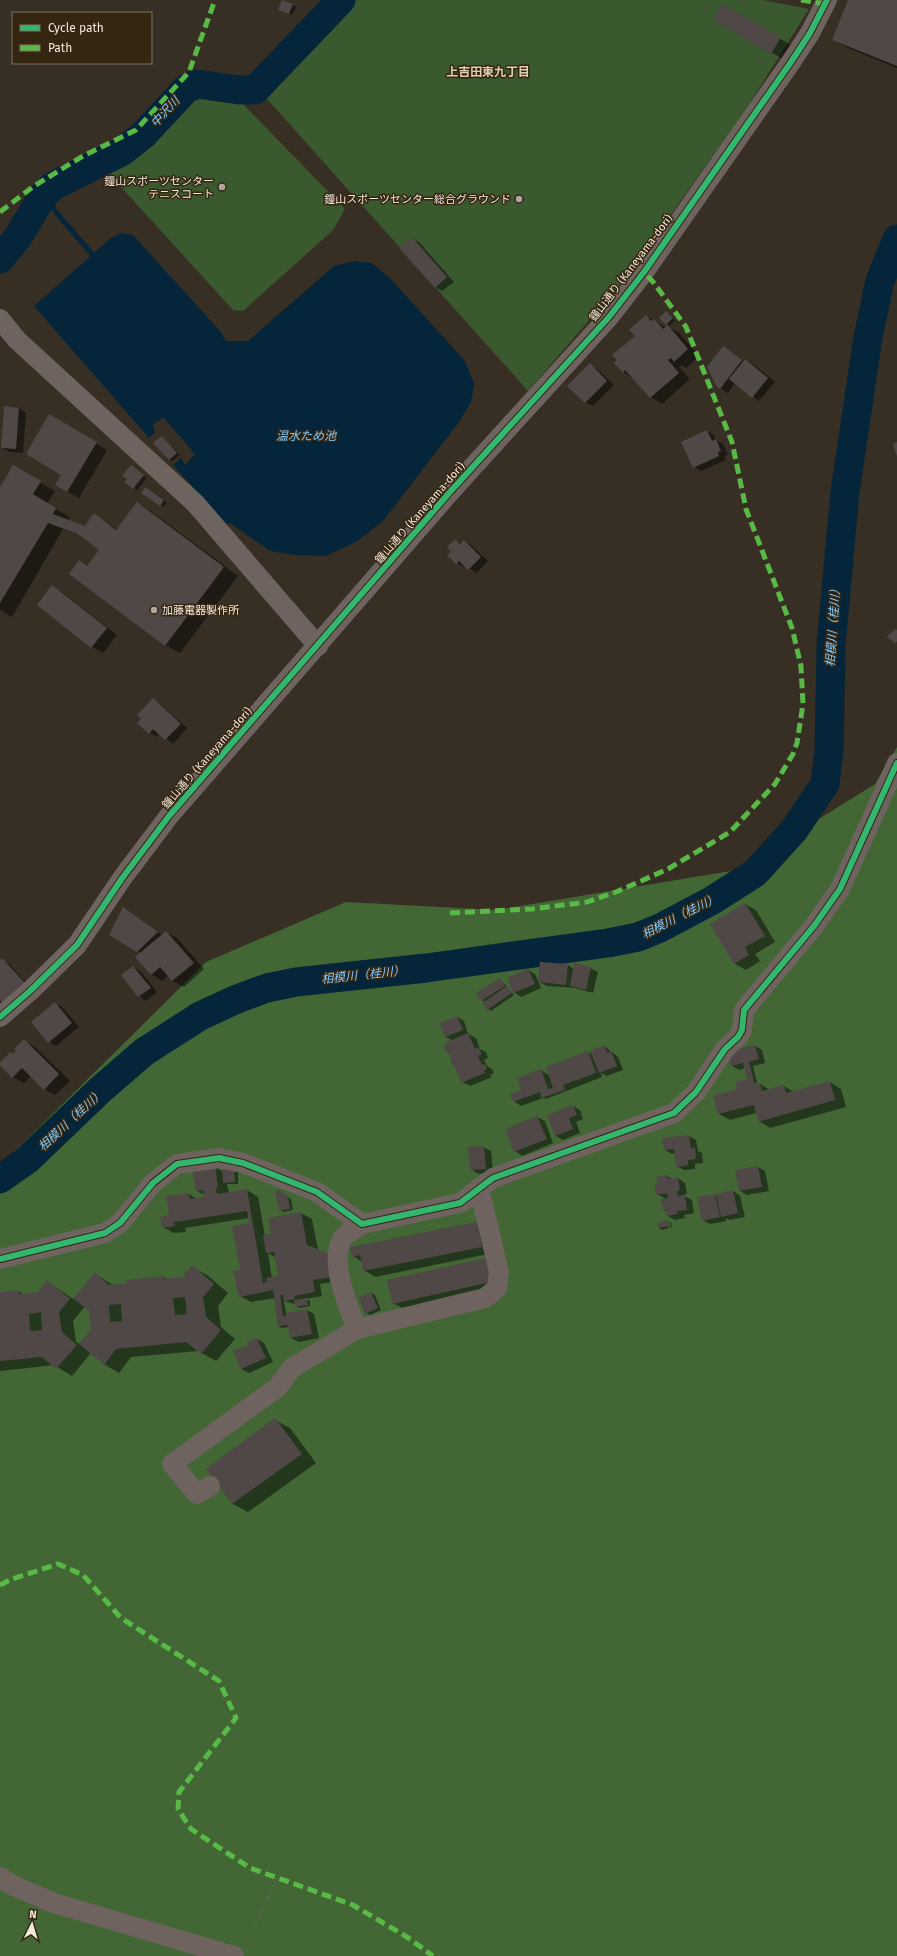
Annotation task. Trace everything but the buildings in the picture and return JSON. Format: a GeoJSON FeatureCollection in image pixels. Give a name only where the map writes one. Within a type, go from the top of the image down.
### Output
{"type":"FeatureCollection","features":[{"type":"Feature","properties":{"kind":"street","name":"鐘山通り (Kaneyama-dori)"},"geometry":{"type":"LineString","coordinates":[[0,1017],[30,992],[77,945],[123,877],[169,816],[450,492],[609,317],[644,272],[791,62],[810,33],[826,0]]}},
{"type":"Feature","properties":{"kind":"street"},"geometry":{"type":"LineString","coordinates":[[0,319],[17,340],[195,503],[318,646]]}},
{"type":"Feature","properties":{"kind":"street"},"geometry":{"type":"LineString","coordinates":[[357,1328],[345,1300],[337,1254],[343,1238],[362,1224],[460,1203],[493,1178],[674,1113],[696,1092],[725,1049],[738,1037],[742,1030],[744,1010],[814,926],[840,888],[897,762]]}},
{"type":"Feature","properties":{"kind":"street"},"geometry":{"type":"LineString","coordinates":[[0,1259],[105,1233],[120,1223],[153,1183],[177,1164],[219,1158],[243,1163],[317,1192],[362,1224]]}},
{"type":"Feature","properties":{"kind":"street"},"geometry":{"type":"LineString","coordinates":[[210,1486],[197,1494],[172,1464],[278,1387],[292,1368],[357,1328],[485,1298],[497,1288],[499,1272],[479,1188]]}},
{"type":"Feature","properties":{"kind":"street"},"geometry":{"type":"LineString","coordinates":[[0,1877],[14,1886],[54,1903],[234,1956]]}},
{"type":"Feature","properties":{"kind":"path"},"geometry":{"type":"LineString","coordinates":[[254,1926],[278,1877]]}},
{"type":"Feature","properties":{"kind":"green space","name":"鐘山スポーツセンター総合グラウンド"},"geometry":{"type":"Polygon","coordinates":[[[349,0],[762,0],[809,9],[741,117],[623,281],[528,391],[260,91],[349,0]]]}},
{"type":"Feature","properties":{"kind":"green space","name":"鐘山スポーツセンター テニスコート"},"geometry":{"type":"Polygon","coordinates":[[[200,88],[240,93],[242,103],[345,209],[333,230],[243,311],[233,310],[101,165],[121,155],[150,133],[189,91],[200,88]]]}},
{"type":"Feature","properties":{"kind":"green space"},"geometry":{"type":"Polygon","coordinates":[[[897,747],[897,1956],[0,1956],[0,1166],[206,962],[346,902],[496,910],[737,870],[875,784],[897,747]]]}},
{"type":"Feature","properties":{"kind":"water","name":"温水ため池"},"geometry":{"type":"Polygon","coordinates":[[[122,233],[133,235],[220,331],[226,341],[248,341],[334,266],[355,261],[372,263],[390,278],[465,361],[474,383],[471,402],[459,422],[383,521],[356,542],[326,556],[295,555],[270,551],[230,523],[226,524],[173,465],[181,458],[185,465],[195,454],[163,417],[153,425],[155,432],[149,438],[34,306],[111,238],[122,233]]]}},
{"type":"Feature","properties":{"kind":"waterway","name":"中沢川"},"geometry":{"type":"LineString","coordinates":[[0,259],[18,237],[42,197],[53,186],[123,151],[143,135],[186,89],[197,84],[239,90],[255,90],[341,0]]}},
{"type":"Feature","properties":{"kind":"waterway"},"geometry":{"type":"LineString","coordinates":[[49,189],[54,210],[92,254]]}},
{"type":"Feature","properties":{"kind":"waterway","name":"相模川（桂川）"},"geometry":{"type":"LineString","coordinates":[[0,1179],[27,1160],[100,1090],[144,1052],[200,1016],[237,999],[267,988],[296,982],[426,968],[608,943],[638,937],[660,928],[711,901],[755,873],[794,830],[825,784],[829,751],[831,646],[845,492],[868,337],[880,281],[897,239]]}},
{"type":"Feature","properties":{"kind":"marked path"},"geometry":{"type":"LineString","coordinates":[[0,212],[34,186],[83,156],[136,130],[189,72],[215,0]]}},
{"type":"Feature","properties":{"kind":"marked path"},"geometry":{"type":"LineString","coordinates":[[801,0],[825,4]]}},
{"type":"Feature","properties":{"kind":"marked path"},"geometry":{"type":"LineString","coordinates":[[450,913],[532,909],[587,902],[616,892],[668,869],[730,832],[775,784],[793,754],[797,743],[803,704],[801,666],[792,628],[746,509],[732,442],[686,327],[654,283],[644,272]]}},
{"type":"Feature","properties":{"kind":"marked path"},"geometry":{"type":"LineString","coordinates":[[0,1585],[12,1579],[58,1564],[83,1575],[121,1618],[219,1681],[236,1718],[179,1792],[178,1809],[191,1829],[250,1868],[353,1905],[407,1937],[433,1956]]}},
{"type":"Feature","properties":{"kind":"cycle path"},"geometry":{"type":"LineString","coordinates":[[0,1017],[30,991],[77,945],[123,877],[169,816],[450,492],[609,317],[644,272],[791,62],[810,33],[827,0]]}},
{"type":"Feature","properties":{"kind":"cycle path"},"geometry":{"type":"LineString","coordinates":[[0,1259],[105,1233],[120,1223],[153,1183],[177,1164],[219,1158],[243,1163],[317,1192],[362,1224],[460,1203],[493,1178],[674,1113],[696,1092],[725,1049],[738,1037],[742,1030],[744,1010],[814,926],[840,889],[897,763]]}},
{"type":"Feature","properties":{"kind":"place","name":"鐘山スポーツセンター テニスコート"},"geometry":{"type":"Point","coordinates":[222,187]}},
{"type":"Feature","properties":{"kind":"place","name":"鐘山スポーツセンター総合グラウンド"},"geometry":{"type":"Point","coordinates":[519,199]}},
{"type":"Feature","properties":{"kind":"place","name":"加藤電器製作所"},"geometry":{"type":"Point","coordinates":[154,610]}},
{"type":"Feature","properties":{"kind":"district","name":"上吉田東九丁目"},"geometry":{"type":"Point","coordinates":[488,72]}}]}
